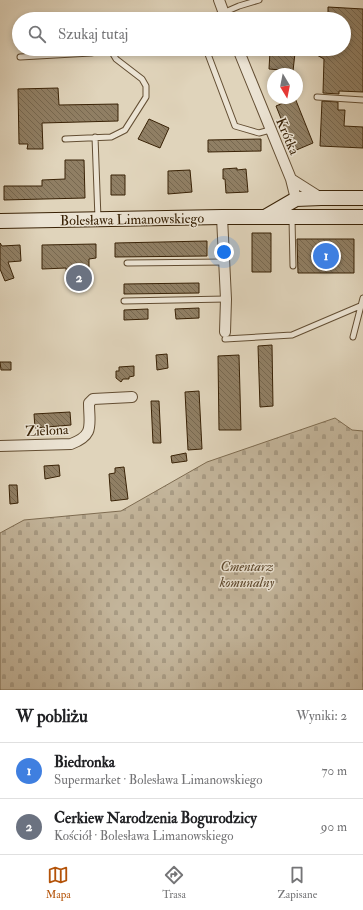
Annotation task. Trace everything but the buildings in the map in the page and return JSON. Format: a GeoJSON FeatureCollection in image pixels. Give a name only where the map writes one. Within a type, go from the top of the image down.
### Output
{"type":"FeatureCollection","features":[{"type":"Feature","properties":{"kind":"street"},"geometry":{"type":"LineString","coordinates":[[220,0],[224,12]]}},
{"type":"Feature","properties":{"kind":"street","name":"Krótka"},"geometry":{"type":"LineString","coordinates":[[241,56],[291,178],[296,199]]}},
{"type":"Feature","properties":{"kind":"street"},"geometry":{"type":"LineString","coordinates":[[291,178],[321,198]]}},
{"type":"Feature","properties":{"kind":"street","name":"Bolesława Limanowskiego"},"geometry":{"type":"LineString","coordinates":[[264,217],[296,199],[363,198]]}},
{"type":"Feature","properties":{"kind":"street"},"geometry":{"type":"LineString","coordinates":[[296,199],[320,217]]}},
{"type":"Feature","properties":{"kind":"street"},"geometry":{"type":"LineString","coordinates":[[222,217],[226,299],[225,335]]}},
{"type":"Feature","properties":{"kind":"street","name":"Bolesława Limanowskiego"},"geometry":{"type":"LineString","coordinates":[[0,221],[222,217],[363,217]]}},
{"type":"Feature","properties":{"kind":"street","name":"Zielona"},"geometry":{"type":"LineString","coordinates":[[0,446],[71,444],[81,440],[88,434],[88,403],[93,399],[132,397]]}},
{"type":"Feature","properties":{"kind":"lane"},"geometry":{"type":"LineString","coordinates":[[234,12],[259,0]]}},
{"type":"Feature","properties":{"kind":"lane"},"geometry":{"type":"LineString","coordinates":[[20,57],[38,56]]}},
{"type":"Feature","properties":{"kind":"lane"},"geometry":{"type":"LineString","coordinates":[[65,139],[111,137],[125,130],[146,97],[146,86],[142,79],[114,56]]}},
{"type":"Feature","properties":{"kind":"lane"},"geometry":{"type":"LineString","coordinates":[[209,56],[235,126],[259,133],[270,130]]}},
{"type":"Feature","properties":{"kind":"lane"},"geometry":{"type":"LineString","coordinates":[[317,97],[363,100]]}},
{"type":"Feature","properties":{"kind":"lane"},"geometry":{"type":"LineString","coordinates":[[95,137],[98,220]]}},
{"type":"Feature","properties":{"kind":"lane"},"geometry":{"type":"LineString","coordinates":[[292,217],[293,266]]}},
{"type":"Feature","properties":{"kind":"lane"},"geometry":{"type":"LineString","coordinates":[[127,263],[225,262]]}},
{"type":"Feature","properties":{"kind":"lane"},"geometry":{"type":"LineString","coordinates":[[353,337],[363,298]]}},
{"type":"Feature","properties":{"kind":"lane"},"geometry":{"type":"LineString","coordinates":[[124,301],[226,299]]}},
{"type":"Feature","properties":{"kind":"lane"},"geometry":{"type":"LineString","coordinates":[[225,335],[292,335],[360,306]]}},
{"type":"Feature","properties":{"kind":"green space","name":"Cmentarz komunalny"},"geometry":{"type":"Polygon","coordinates":[[[335,418],[352,430],[363,431],[363,690],[0,690],[0,533],[24,520],[121,511],[207,462],[335,418]]]}},
{"type":"Feature","properties":{"kind":"place","name":"Biedronka"},"geometry":{"type":"Point","coordinates":[326,256]}},
{"type":"Feature","properties":{"kind":"place","name":"Cerkiew Narodzenia Bogurodzicy"},"geometry":{"type":"Point","coordinates":[79,278]}}]}
